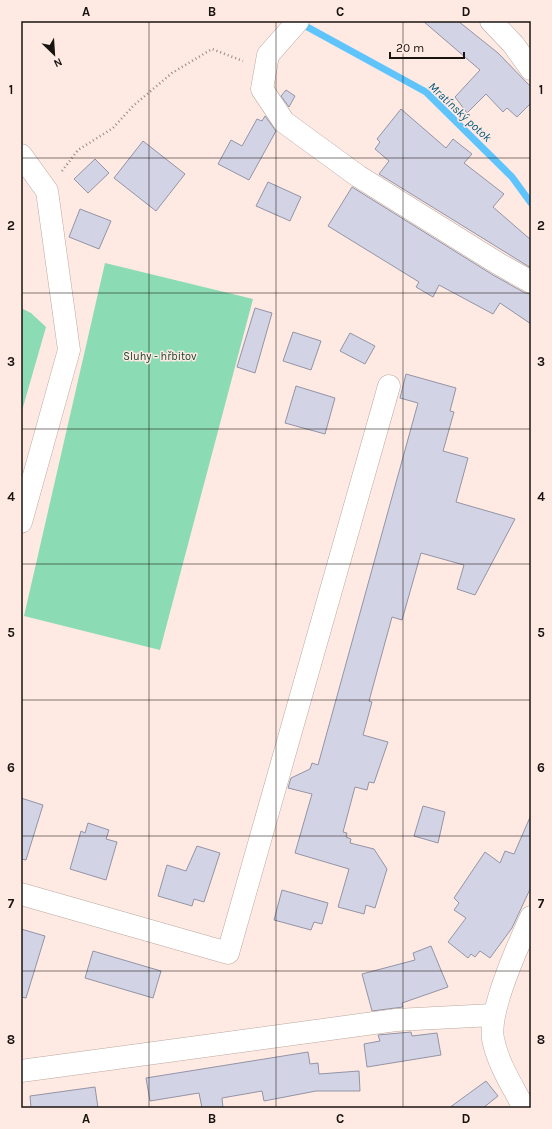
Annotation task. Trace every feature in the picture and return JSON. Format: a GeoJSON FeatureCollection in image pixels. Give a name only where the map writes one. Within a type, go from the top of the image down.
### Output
{"type":"FeatureCollection","features":[{"type":"Feature","properties":{"kind":"street"},"geometry":{"type":"LineString","coordinates":[[298,21],[268,55],[262,88],[284,122],[358,176],[499,264],[531,282]]}},
{"type":"Feature","properties":{"kind":"street"},"geometry":{"type":"LineString","coordinates":[[490,21],[513,44],[531,69]]}},
{"type":"Feature","properties":{"kind":"street"},"geometry":{"type":"LineString","coordinates":[[21,155],[48,191],[70,350],[21,522]]}},
{"type":"Feature","properties":{"kind":"street"},"geometry":{"type":"LineString","coordinates":[[21,894],[228,953],[389,386]]}},
{"type":"Feature","properties":{"kind":"street"},"geometry":{"type":"LineString","coordinates":[[524,1108],[500,1064],[493,1037],[493,1015],[518,946],[531,918]]}},
{"type":"Feature","properties":{"kind":"street"},"geometry":{"type":"LineString","coordinates":[[21,1071],[396,1020],[493,1015]]}},
{"type":"Feature","properties":{"kind":"path"},"geometry":{"type":"LineString","coordinates":[[48,191],[78,150],[113,128],[133,106],[179,68],[212,49],[247,62],[268,55]]}},
{"type":"Feature","properties":{"kind":"green space","name":"Sluhy - hřbitov"},"geometry":{"type":"Polygon","coordinates":[[[105,263],[253,299],[160,650],[24,616],[105,263]]]}},
{"type":"Feature","properties":{"kind":"green space"},"geometry":{"type":"Polygon","coordinates":[[[21,308],[31,313],[46,327],[21,414],[21,308]]]}},
{"type":"Feature","properties":{"kind":"building"},"geometry":{"type":"Polygon","coordinates":[[[423,21],[458,21],[498,53],[531,87],[531,103],[517,117],[507,108],[503,112],[486,94],[467,113],[455,97],[480,70],[423,21]]]}},
{"type":"Feature","properties":{"kind":"building"},"geometry":{"type":"Polygon","coordinates":[[[286,90],[295,96],[289,107],[281,96],[286,90]]]}},
{"type":"Feature","properties":{"kind":"building"},"geometry":{"type":"Polygon","coordinates":[[[401,109],[446,148],[453,139],[472,154],[464,163],[504,194],[493,207],[531,240],[531,268],[379,174],[389,161],[375,149],[380,142],[377,139],[401,109]]]}},
{"type":"Feature","properties":{"kind":"building"},"geometry":{"type":"Polygon","coordinates":[[[265,116],[276,131],[249,180],[218,164],[231,140],[242,146],[257,119],[262,121],[265,116]]]}},
{"type":"Feature","properties":{"kind":"building"},"geometry":{"type":"Polygon","coordinates":[[[143,141],[185,174],[156,211],[114,178],[143,141]]]}},
{"type":"Feature","properties":{"kind":"building"},"geometry":{"type":"Polygon","coordinates":[[[95,159],[109,173],[88,193],[74,179],[95,159]]]}},
{"type":"Feature","properties":{"kind":"building"},"geometry":{"type":"Polygon","coordinates":[[[268,182],[301,197],[290,221],[256,206],[268,182]]]}},
{"type":"Feature","properties":{"kind":"building"},"geometry":{"type":"Polygon","coordinates":[[[352,187],[493,275],[525,293],[531,294],[531,324],[500,303],[493,314],[439,285],[433,297],[416,287],[419,282],[328,226],[352,187]]]}},
{"type":"Feature","properties":{"kind":"building"},"geometry":{"type":"Polygon","coordinates":[[[80,209],[111,221],[99,249],[69,237],[80,209]]]}},
{"type":"Feature","properties":{"kind":"building"},"geometry":{"type":"Polygon","coordinates":[[[255,308],[272,313],[255,373],[237,367],[255,308]]]}},
{"type":"Feature","properties":{"kind":"building"},"geometry":{"type":"Polygon","coordinates":[[[293,332],[321,341],[311,370],[283,361],[293,332]]]}},
{"type":"Feature","properties":{"kind":"building"},"geometry":{"type":"Polygon","coordinates":[[[350,333],[375,346],[365,364],[340,351],[350,333]]]}},
{"type":"Feature","properties":{"kind":"building"},"geometry":{"type":"Polygon","coordinates":[[[406,374],[456,388],[450,411],[454,412],[443,451],[468,458],[456,502],[515,519],[475,595],[457,589],[464,565],[421,553],[402,620],[392,617],[369,701],[372,702],[363,735],[388,742],[374,783],[369,782],[367,790],[355,787],[343,832],[347,833],[346,837],[351,839],[350,843],[374,849],[387,869],[375,908],[366,905],[364,914],[338,907],[349,869],[295,853],[312,794],[288,788],[291,778],[310,769],[312,763],[318,765],[418,403],[400,398],[406,374]]]}},
{"type":"Feature","properties":{"kind":"building"},"geometry":{"type":"Polygon","coordinates":[[[296,386],[335,398],[325,434],[285,423],[296,386]]]}},
{"type":"Feature","properties":{"kind":"building"},"geometry":{"type":"Polygon","coordinates":[[[21,798],[43,805],[26,860],[21,859],[21,798]]]}},
{"type":"Feature","properties":{"kind":"building"},"geometry":{"type":"Polygon","coordinates":[[[423,806],[445,812],[438,843],[414,836],[423,806]]]}},
{"type":"Feature","properties":{"kind":"building"},"geometry":{"type":"Polygon","coordinates":[[[531,815],[531,887],[512,928],[490,958],[480,951],[475,957],[471,954],[468,958],[448,942],[466,918],[454,910],[459,903],[454,898],[485,852],[500,863],[505,851],[514,854],[531,815]]]}},
{"type":"Feature","properties":{"kind":"building"},"geometry":{"type":"Polygon","coordinates":[[[88,823],[109,830],[106,839],[117,842],[106,880],[70,869],[81,831],[85,833],[88,823]]]}},
{"type":"Feature","properties":{"kind":"building"},"geometry":{"type":"Polygon","coordinates":[[[197,846],[220,853],[204,902],[194,899],[192,906],[158,896],[167,865],[186,871],[197,846]]]}},
{"type":"Feature","properties":{"kind":"building"},"geometry":{"type":"Polygon","coordinates":[[[282,890],[328,903],[322,924],[314,922],[311,930],[274,920],[282,890]]]}},
{"type":"Feature","properties":{"kind":"building"},"geometry":{"type":"Polygon","coordinates":[[[21,929],[45,936],[26,998],[21,997],[21,929]]]}},
{"type":"Feature","properties":{"kind":"building"},"geometry":{"type":"Polygon","coordinates":[[[431,946],[448,987],[402,1003],[403,1007],[372,1011],[362,974],[415,960],[413,953],[431,946]]]}},
{"type":"Feature","properties":{"kind":"building"},"geometry":{"type":"Polygon","coordinates":[[[93,951],[161,971],[153,998],[85,978],[93,951]]]}},
{"type":"Feature","properties":{"kind":"building"},"geometry":{"type":"Polygon","coordinates":[[[411,1032],[412,1036],[437,1033],[441,1055],[367,1067],[364,1044],[380,1041],[378,1035],[411,1032]]]}},
{"type":"Feature","properties":{"kind":"building"},"geometry":{"type":"Polygon","coordinates":[[[308,1052],[310,1064],[318,1063],[319,1074],[359,1071],[360,1091],[316,1091],[264,1101],[262,1091],[222,1098],[223,1108],[202,1108],[199,1093],[150,1101],[146,1078],[308,1052]]]}},
{"type":"Feature","properties":{"kind":"building"},"geometry":{"type":"Polygon","coordinates":[[[486,1081],[498,1096],[483,1108],[449,1108],[486,1081]]]}},
{"type":"Feature","properties":{"kind":"building"},"geometry":{"type":"Polygon","coordinates":[[[95,1087],[98,1108],[31,1108],[30,1096],[95,1087]]]}},
{"type":"Feature","properties":{"kind":"waterway","name":"Mratínský potok"},"geometry":{"type":"LineString","coordinates":[[300,23],[426,92],[512,177],[531,203]]}}]}
